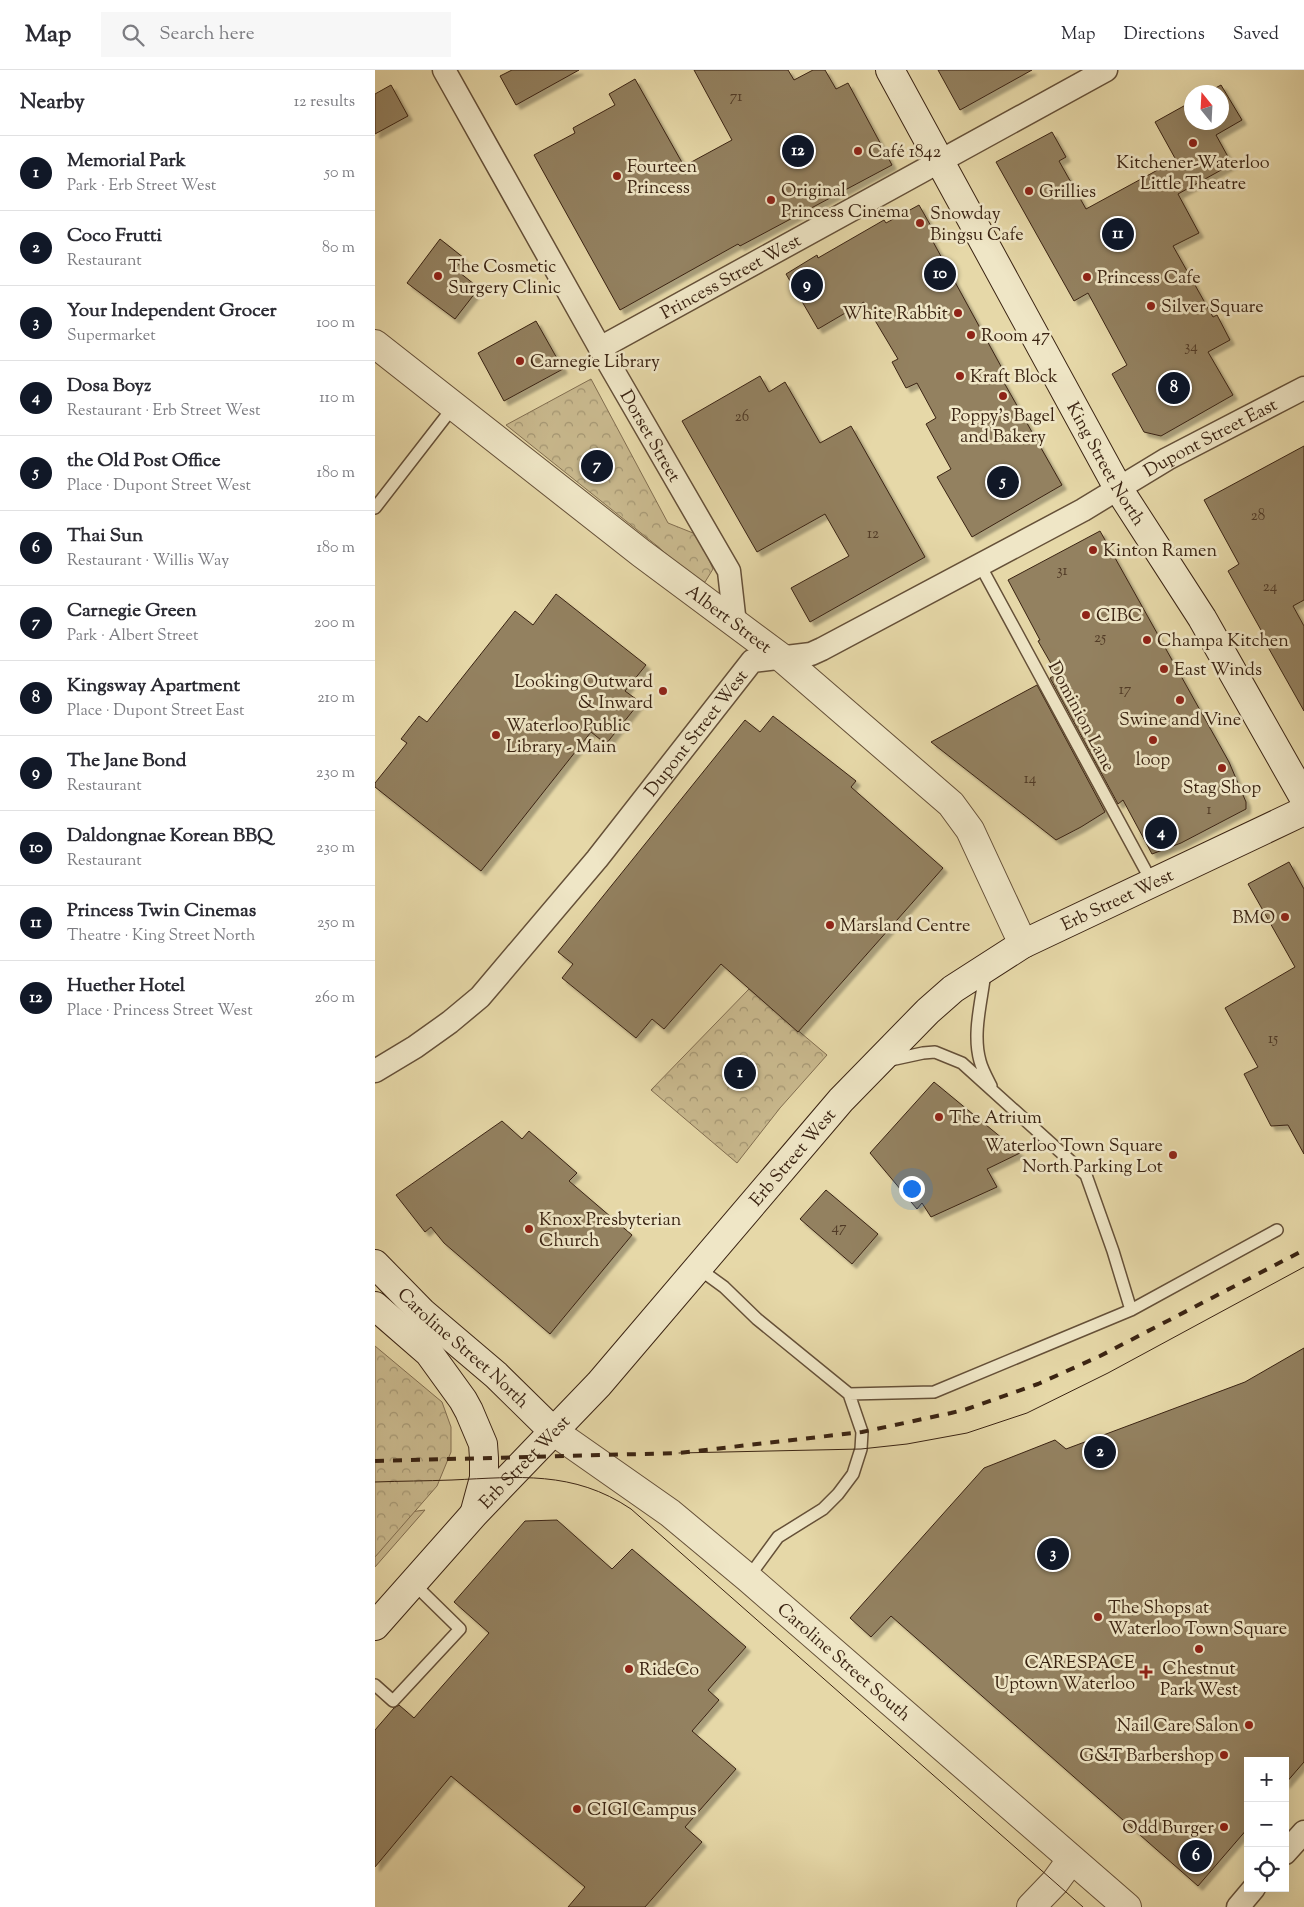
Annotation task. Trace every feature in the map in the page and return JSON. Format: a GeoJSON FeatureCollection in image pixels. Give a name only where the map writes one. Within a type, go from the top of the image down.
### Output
{"type":"FeatureCollection","features":[{"type":"Feature","properties":{"kind":"main road","name":"King Street North"},"geometry":{"type":"LineString","coordinates":[[890,70],[1118,488],[1202,618],[1304,798]]}},
{"type":"Feature","properties":{"kind":"main road","name":"Albert Street"},"geometry":{"type":"LineString","coordinates":[[375,344],[641,553],[782,658],[951,804],[970,830],[1023,944]]}},
{"type":"Feature","properties":{"kind":"main road","name":"Erb Street West"},"geometry":{"type":"LineString","coordinates":[[375,1626],[475,1513],[599,1384],[836,1106],[928,1011],[953,989],[1023,944],[1304,811]]}},
{"type":"Feature","properties":{"kind":"main road","name":"Caroline Street North"},"geometry":{"type":"LineString","coordinates":[[375,1264],[423,1313],[495,1376],[553,1431]]}},
{"type":"Feature","properties":{"kind":"main road"},"geometry":{"type":"LineString","coordinates":[[375,1306],[429,1353],[469,1411],[483,1444],[484,1458],[484,1478],[475,1513]]}},
{"type":"Feature","properties":{"kind":"main road","name":"Caroline Street South"},"geometry":{"type":"LineString","coordinates":[[553,1431],[670,1513],[748,1578],[1127,1907]]}},
{"type":"Feature","properties":{"kind":"main road"},"geometry":{"type":"LineString","coordinates":[[1031,1907],[1055,1882],[1071,1860]]}},
{"type":"Feature","properties":{"kind":"street","name":"Dorset Street"},"geometry":{"type":"LineString","coordinates":[[444,70],[600,348],[729,571],[735,624]]}},
{"type":"Feature","properties":{"kind":"street","name":"Princess Street West"},"geometry":{"type":"LineString","coordinates":[[600,348],[939,160],[1106,70]]}},
{"type":"Feature","properties":{"kind":"street","name":"Dupont Street East"},"geometry":{"type":"LineString","coordinates":[[1118,488],[1167,459],[1304,388]]}},
{"type":"Feature","properties":{"kind":"street","name":"Dupont Street West"},"geometry":{"type":"LineString","coordinates":[[375,1071],[415,1047],[450,1022],[480,997],[597,859],[743,670],[752,661],[811,654],[822,649],[1083,510],[1118,488]]}},
{"type":"Feature","properties":{"kind":"street"},"geometry":{"type":"LineString","coordinates":[[1289,1849],[1304,1832]]}},
{"type":"Feature","properties":{"kind":"street"},"geometry":{"type":"LineString","coordinates":[[1238,1907],[1251,1892]]}},
{"type":"Feature","properties":{"kind":"lane"},"geometry":{"type":"LineString","coordinates":[[375,508],[454,406]]}},
{"type":"Feature","properties":{"kind":"lane","name":"Dominion Lane"},"geometry":{"type":"LineString","coordinates":[[980,565],[1153,884]]}},
{"type":"Feature","properties":{"kind":"lane"},"geometry":{"type":"LineString","coordinates":[[986,968],[978,1031],[978,1046],[980,1061],[993,1090]]}},
{"type":"Feature","properties":{"kind":"lane"},"geometry":{"type":"LineString","coordinates":[[877,1062],[935,1052],[962,1063],[1086,1175],[1113,1251],[1131,1310]]}},
{"type":"Feature","properties":{"kind":"lane"},"geometry":{"type":"LineString","coordinates":[[849,1394],[934,1392],[1131,1310],[1277,1230]]}},
{"type":"Feature","properties":{"kind":"lane"},"geometry":{"type":"LineString","coordinates":[[698,1268],[725,1287],[757,1319],[849,1394],[862,1432],[861,1449],[853,1474],[838,1494],[823,1509],[778,1537],[748,1578]]}},
{"type":"Feature","properties":{"kind":"lane"},"geometry":{"type":"LineString","coordinates":[[375,1685],[393,1701],[460,1628],[414,1584]]}},
{"type":"Feature","properties":{"kind":"green space"},"geometry":{"type":"Polygon","coordinates":[[[591,379],[668,523],[698,535],[713,569],[705,582],[699,583],[656,545],[506,425],[591,379]]]}},
{"type":"Feature","properties":{"kind":"green space"},"geometry":{"type":"Polygon","coordinates":[[[749,989],[827,1055],[780,1108],[737,1163],[651,1090],[749,989]]]}},
{"type":"Feature","properties":{"kind":"green space"},"geometry":{"type":"Polygon","coordinates":[[[375,1346],[442,1402],[451,1427],[451,1452],[437,1486],[375,1557],[375,1346]]]}},
{"type":"Feature","properties":{"kind":"green space"},"geometry":{"type":"Polygon","coordinates":[[[375,1498],[402,1513],[425,1510],[375,1567],[375,1498]]]}},
{"type":"Feature","properties":{"kind":"building"},"geometry":{"type":"Polygon","coordinates":[[[512,70],[579,70],[516,105],[500,76],[512,70]]]}},
{"type":"Feature","properties":{"kind":"building"},"geometry":{"type":"Polygon","coordinates":[[[694,70],[788,70],[794,80],[813,70],[825,70],[836,89],[848,83],[892,165],[740,246],[738,244],[620,310],[534,155],[575,133],[573,128],[615,105],[609,94],[635,79],[684,166],[732,140],[694,70]]]}},
{"type":"Feature","properties":{"kind":"building"},"geometry":{"type":"Polygon","coordinates":[[[938,70],[1032,70],[960,110],[938,70]]]}},
{"type":"Feature","properties":{"kind":"building"},"geometry":{"type":"Polygon","coordinates":[[[391,85],[408,116],[375,134],[375,94],[391,85]]]}},
{"type":"Feature","properties":{"kind":"building"},"geometry":{"type":"Polygon","coordinates":[[[1229,98],[1242,120],[1229,128],[1229,98]]]}},
{"type":"Feature","properties":{"kind":"building"},"geometry":{"type":"Polygon","coordinates":[[[1184,106],[1184,130],[1225,130],[1216,135],[1232,164],[1178,194],[1199,233],[1173,246],[1213,317],[1217,315],[1230,340],[1208,352],[1233,395],[1161,436],[1144,432],[1112,374],[1127,365],[1088,293],[1074,301],[996,162],[1052,132],[1066,157],[1059,161],[1086,209],[1176,160],[1155,122],[1184,106]]]}},
{"type":"Feature","properties":{"kind":"building"},"geometry":{"type":"Polygon","coordinates":[[[919,205],[936,235],[931,238],[1003,370],[998,372],[1062,485],[972,537],[937,477],[951,469],[926,424],[936,418],[917,383],[906,388],[892,362],[898,359],[864,302],[818,329],[786,274],[817,255],[818,258],[884,220],[886,223],[919,205]]]}},
{"type":"Feature","properties":{"kind":"building","name":"The Cosmetic Surgery Clinic"},"geometry":{"type":"Polygon","coordinates":[[[440,239],[464,258],[455,269],[479,288],[455,319],[407,283],[440,239]]]}},
{"type":"Feature","properties":{"kind":"building","name":"Carnegie Library"},"geometry":{"type":"Polygon","coordinates":[[[536,321],[563,369],[504,401],[478,353],[536,321]]]}},
{"type":"Feature","properties":{"kind":"building"},"geometry":{"type":"Polygon","coordinates":[[[760,376],[769,392],[785,382],[820,443],[851,426],[925,557],[810,622],[791,588],[849,556],[825,514],[757,552],[682,421],[760,376]]]}},
{"type":"Feature","properties":{"kind":"building"},"geometry":{"type":"Polygon","coordinates":[[[1304,446],[1304,600],[1293,606],[1304,626],[1304,711],[1228,571],[1239,564],[1204,500],[1304,446]]]}},
{"type":"Feature","properties":{"kind":"building"},"geometry":{"type":"Polygon","coordinates":[[[1100,531],[1229,762],[1246,802],[1246,809],[1181,843],[1152,854],[1123,800],[1118,804],[1050,678],[1057,674],[1038,641],[1040,640],[1008,580],[1100,531]]]}},
{"type":"Feature","properties":{"kind":"building","name":"Waterloo Public Library - Main"},"geometry":{"type":"Polygon","coordinates":[[[556,594],[646,665],[625,691],[640,702],[606,744],[591,732],[481,871],[375,787],[375,783],[407,743],[401,739],[419,716],[427,722],[515,611],[533,625],[556,594]]]}},
{"type":"Feature","properties":{"kind":"building"},"geometry":{"type":"Polygon","coordinates":[[[1037,685],[1105,812],[1056,840],[931,742],[1037,685]]]}},
{"type":"Feature","properties":{"kind":"building"},"geometry":{"type":"Polygon","coordinates":[[[773,716],[856,781],[851,787],[943,868],[798,1032],[721,964],[664,1029],[652,1019],[636,1038],[562,978],[573,964],[558,952],[745,720],[760,732],[773,716]]]}},
{"type":"Feature","properties":{"kind":"building"},"geometry":{"type":"Polygon","coordinates":[[[1289,862],[1304,889],[1304,1154],[1288,1125],[1271,1126],[1244,1074],[1258,1067],[1225,1008],[1295,967],[1248,884],[1289,862]]]}},
{"type":"Feature","properties":{"kind":"building","name":"The Atrium"},"geometry":{"type":"Polygon","coordinates":[[[934,1082],[1020,1153],[987,1169],[997,1187],[931,1217],[922,1203],[917,1209],[870,1153],[934,1082]]]}},
{"type":"Feature","properties":{"kind":"building","name":"Knox Presbyterian Church"},"geometry":{"type":"Polygon","coordinates":[[[502,1121],[522,1139],[529,1131],[577,1173],[569,1181],[632,1235],[550,1334],[444,1243],[431,1227],[425,1232],[396,1195],[502,1121]]]}},
{"type":"Feature","properties":{"kind":"building"},"geometry":{"type":"Polygon","coordinates":[[[826,1190],[878,1234],[852,1264],[800,1219],[826,1190]]]}},
{"type":"Feature","properties":{"kind":"building","name":"The Shops at Waterloo Town Square"},"geometry":{"type":"Polygon","coordinates":[[[1304,1348],[1304,1762],[1289,1779],[1289,1757],[1244,1757],[1244,1833],[1198,1886],[891,1616],[871,1637],[850,1618],[984,1468],[1055,1440],[1066,1449],[1245,1382],[1304,1348]]]}},
{"type":"Feature","properties":{"kind":"building"},"geometry":{"type":"Polygon","coordinates":[[[557,1520],[612,1569],[632,1549],[746,1647],[708,1690],[719,1700],[692,1731],[736,1769],[685,1827],[702,1842],[645,1907],[568,1907],[585,1887],[451,1776],[375,1867],[375,1730],[394,1708],[399,1705],[414,1718],[489,1633],[454,1602],[525,1521],[557,1520]]]}},
{"type":"Feature","properties":{"kind":"tram line"},"geometry":{"type":"LineString","coordinates":[[679,1453],[861,1449],[907,1444],[967,1433],[1027,1413],[1108,1373],[1304,1267]]}},
{"type":"Feature","properties":{"kind":"tram line"},"geometry":{"type":"LineString","coordinates":[[375,1482],[500,1478],[545,1479],[588,1488],[609,1496],[631,1509],[1083,1907]]}},
{"type":"Feature","properties":{"kind":"railway"},"geometry":{"type":"LineString","coordinates":[[375,1461],[679,1453],[862,1432],[951,1413],[1038,1384],[1100,1356],[1304,1250]]}},
{"type":"Feature","properties":{"kind":"place","name":"Kitchener-Waterloo Little Theatre"},"geometry":{"type":"Point","coordinates":[1193,143]}},
{"type":"Feature","properties":{"kind":"place","name":"Huether Hotel"},"geometry":{"type":"Point","coordinates":[798,151]}},
{"type":"Feature","properties":{"kind":"place","name":"Café 1842"},"geometry":{"type":"Point","coordinates":[858,151]}},
{"type":"Feature","properties":{"kind":"place","name":"Fourteen Princess"},"geometry":{"type":"Point","coordinates":[617,176]}},
{"type":"Feature","properties":{"kind":"place","name":"Grillies"},"geometry":{"type":"Point","coordinates":[1029,191]}},
{"type":"Feature","properties":{"kind":"place","name":"Original Princess Cinema"},"geometry":{"type":"Point","coordinates":[771,200]}},
{"type":"Feature","properties":{"kind":"place","name":"Snowday Bingsu Cafe"},"geometry":{"type":"Point","coordinates":[920,223]}},
{"type":"Feature","properties":{"kind":"place","name":"Princess Twin Cinemas"},"geometry":{"type":"Point","coordinates":[1118,234]}},
{"type":"Feature","properties":{"kind":"place","name":"Daldongnae Korean BBQ"},"geometry":{"type":"Point","coordinates":[940,274]}},
{"type":"Feature","properties":{"kind":"place","name":"The Cosmetic Surgery Clinic"},"geometry":{"type":"Point","coordinates":[438,276]}},
{"type":"Feature","properties":{"kind":"place","name":"Princess Cafe"},"geometry":{"type":"Point","coordinates":[1087,277]}},
{"type":"Feature","properties":{"kind":"place","name":"The Jane Bond"},"geometry":{"type":"Point","coordinates":[807,285]}},
{"type":"Feature","properties":{"kind":"place","name":"Silver Square"},"geometry":{"type":"Point","coordinates":[1151,306]}},
{"type":"Feature","properties":{"kind":"place","name":"White Rabbit"},"geometry":{"type":"Point","coordinates":[958,313]}},
{"type":"Feature","properties":{"kind":"place","name":"Room 47"},"geometry":{"type":"Point","coordinates":[971,335]}},
{"type":"Feature","properties":{"kind":"place","name":"Carnegie Library"},"geometry":{"type":"Point","coordinates":[520,361]}},
{"type":"Feature","properties":{"kind":"place","name":"Kraft Block"},"geometry":{"type":"Point","coordinates":[960,376]}},
{"type":"Feature","properties":{"kind":"place","name":"Kingsway Apartment"},"geometry":{"type":"Point","coordinates":[1174,388]}},
{"type":"Feature","properties":{"kind":"place","name":"Poppy's Bagel and Bakery"},"geometry":{"type":"Point","coordinates":[1003,396]}},
{"type":"Feature","properties":{"kind":"place","name":"Carnegie Green"},"geometry":{"type":"Point","coordinates":[597,466]}},
{"type":"Feature","properties":{"kind":"place","name":"the Old Post Office"},"geometry":{"type":"Point","coordinates":[1003,482]}},
{"type":"Feature","properties":{"kind":"place","name":"Kinton Ramen"},"geometry":{"type":"Point","coordinates":[1093,550]}},
{"type":"Feature","properties":{"kind":"place","name":"CIBC"},"geometry":{"type":"Point","coordinates":[1086,615]}},
{"type":"Feature","properties":{"kind":"place","name":"Champa Kitchen"},"geometry":{"type":"Point","coordinates":[1147,640]}},
{"type":"Feature","properties":{"kind":"place","name":"East Winds"},"geometry":{"type":"Point","coordinates":[1164,669]}},
{"type":"Feature","properties":{"kind":"place","name":"Looking Outward & Inward"},"geometry":{"type":"Point","coordinates":[663,691]}},
{"type":"Feature","properties":{"kind":"place","name":"Swine and Vine"},"geometry":{"type":"Point","coordinates":[1180,700]}},
{"type":"Feature","properties":{"kind":"place","name":"Waterloo Public Library - Main"},"geometry":{"type":"Point","coordinates":[496,735]}},
{"type":"Feature","properties":{"kind":"place","name":"loop"},"geometry":{"type":"Point","coordinates":[1153,740]}},
{"type":"Feature","properties":{"kind":"place","name":"Stag Shop"},"geometry":{"type":"Point","coordinates":[1222,768]}},
{"type":"Feature","properties":{"kind":"place","name":"Dosa Boyz"},"geometry":{"type":"Point","coordinates":[1161,833]}},
{"type":"Feature","properties":{"kind":"place","name":"BMO"},"geometry":{"type":"Point","coordinates":[1285,917]}},
{"type":"Feature","properties":{"kind":"place","name":"Marsland Centre"},"geometry":{"type":"Point","coordinates":[830,925]}},
{"type":"Feature","properties":{"kind":"place","name":"Memorial Park"},"geometry":{"type":"Point","coordinates":[740,1073]}},
{"type":"Feature","properties":{"kind":"place","name":"The Atrium"},"geometry":{"type":"Point","coordinates":[939,1117]}},
{"type":"Feature","properties":{"kind":"place","name":"Waterloo Town Square North Parking Lot"},"geometry":{"type":"Point","coordinates":[1173,1155]}},
{"type":"Feature","properties":{"kind":"place","name":"Knox Presbyterian Church"},"geometry":{"type":"Point","coordinates":[529,1229]}},
{"type":"Feature","properties":{"kind":"place","name":"Coco Frutti"},"geometry":{"type":"Point","coordinates":[1100,1452]}},
{"type":"Feature","properties":{"kind":"place","name":"Your Independent Grocer"},"geometry":{"type":"Point","coordinates":[1053,1554]}},
{"type":"Feature","properties":{"kind":"place","name":"The Shops at Waterloo Town Square"},"geometry":{"type":"Point","coordinates":[1098,1617]}},
{"type":"Feature","properties":{"kind":"place","name":"Chestnut Park West"},"geometry":{"type":"Point","coordinates":[1199,1649]}},
{"type":"Feature","properties":{"kind":"place","name":"RideCo"},"geometry":{"type":"Point","coordinates":[629,1669]}},
{"type":"Feature","properties":{"kind":"place","name":"CARESPACE Uptown Waterloo"},"geometry":{"type":"Point","coordinates":[1146,1672]}},
{"type":"Feature","properties":{"kind":"place","name":"Nail Care Salon"},"geometry":{"type":"Point","coordinates":[1249,1725]}},
{"type":"Feature","properties":{"kind":"place","name":"G&T Barbershop"},"geometry":{"type":"Point","coordinates":[1224,1755]}},
{"type":"Feature","properties":{"kind":"place","name":"CIGI Campus"},"geometry":{"type":"Point","coordinates":[577,1809]}},
{"type":"Feature","properties":{"kind":"place","name":"Odd Burger"},"geometry":{"type":"Point","coordinates":[1224,1827]}},
{"type":"Feature","properties":{"kind":"place","name":"Thai Sun"},"geometry":{"type":"Point","coordinates":[1196,1856]}}]}
